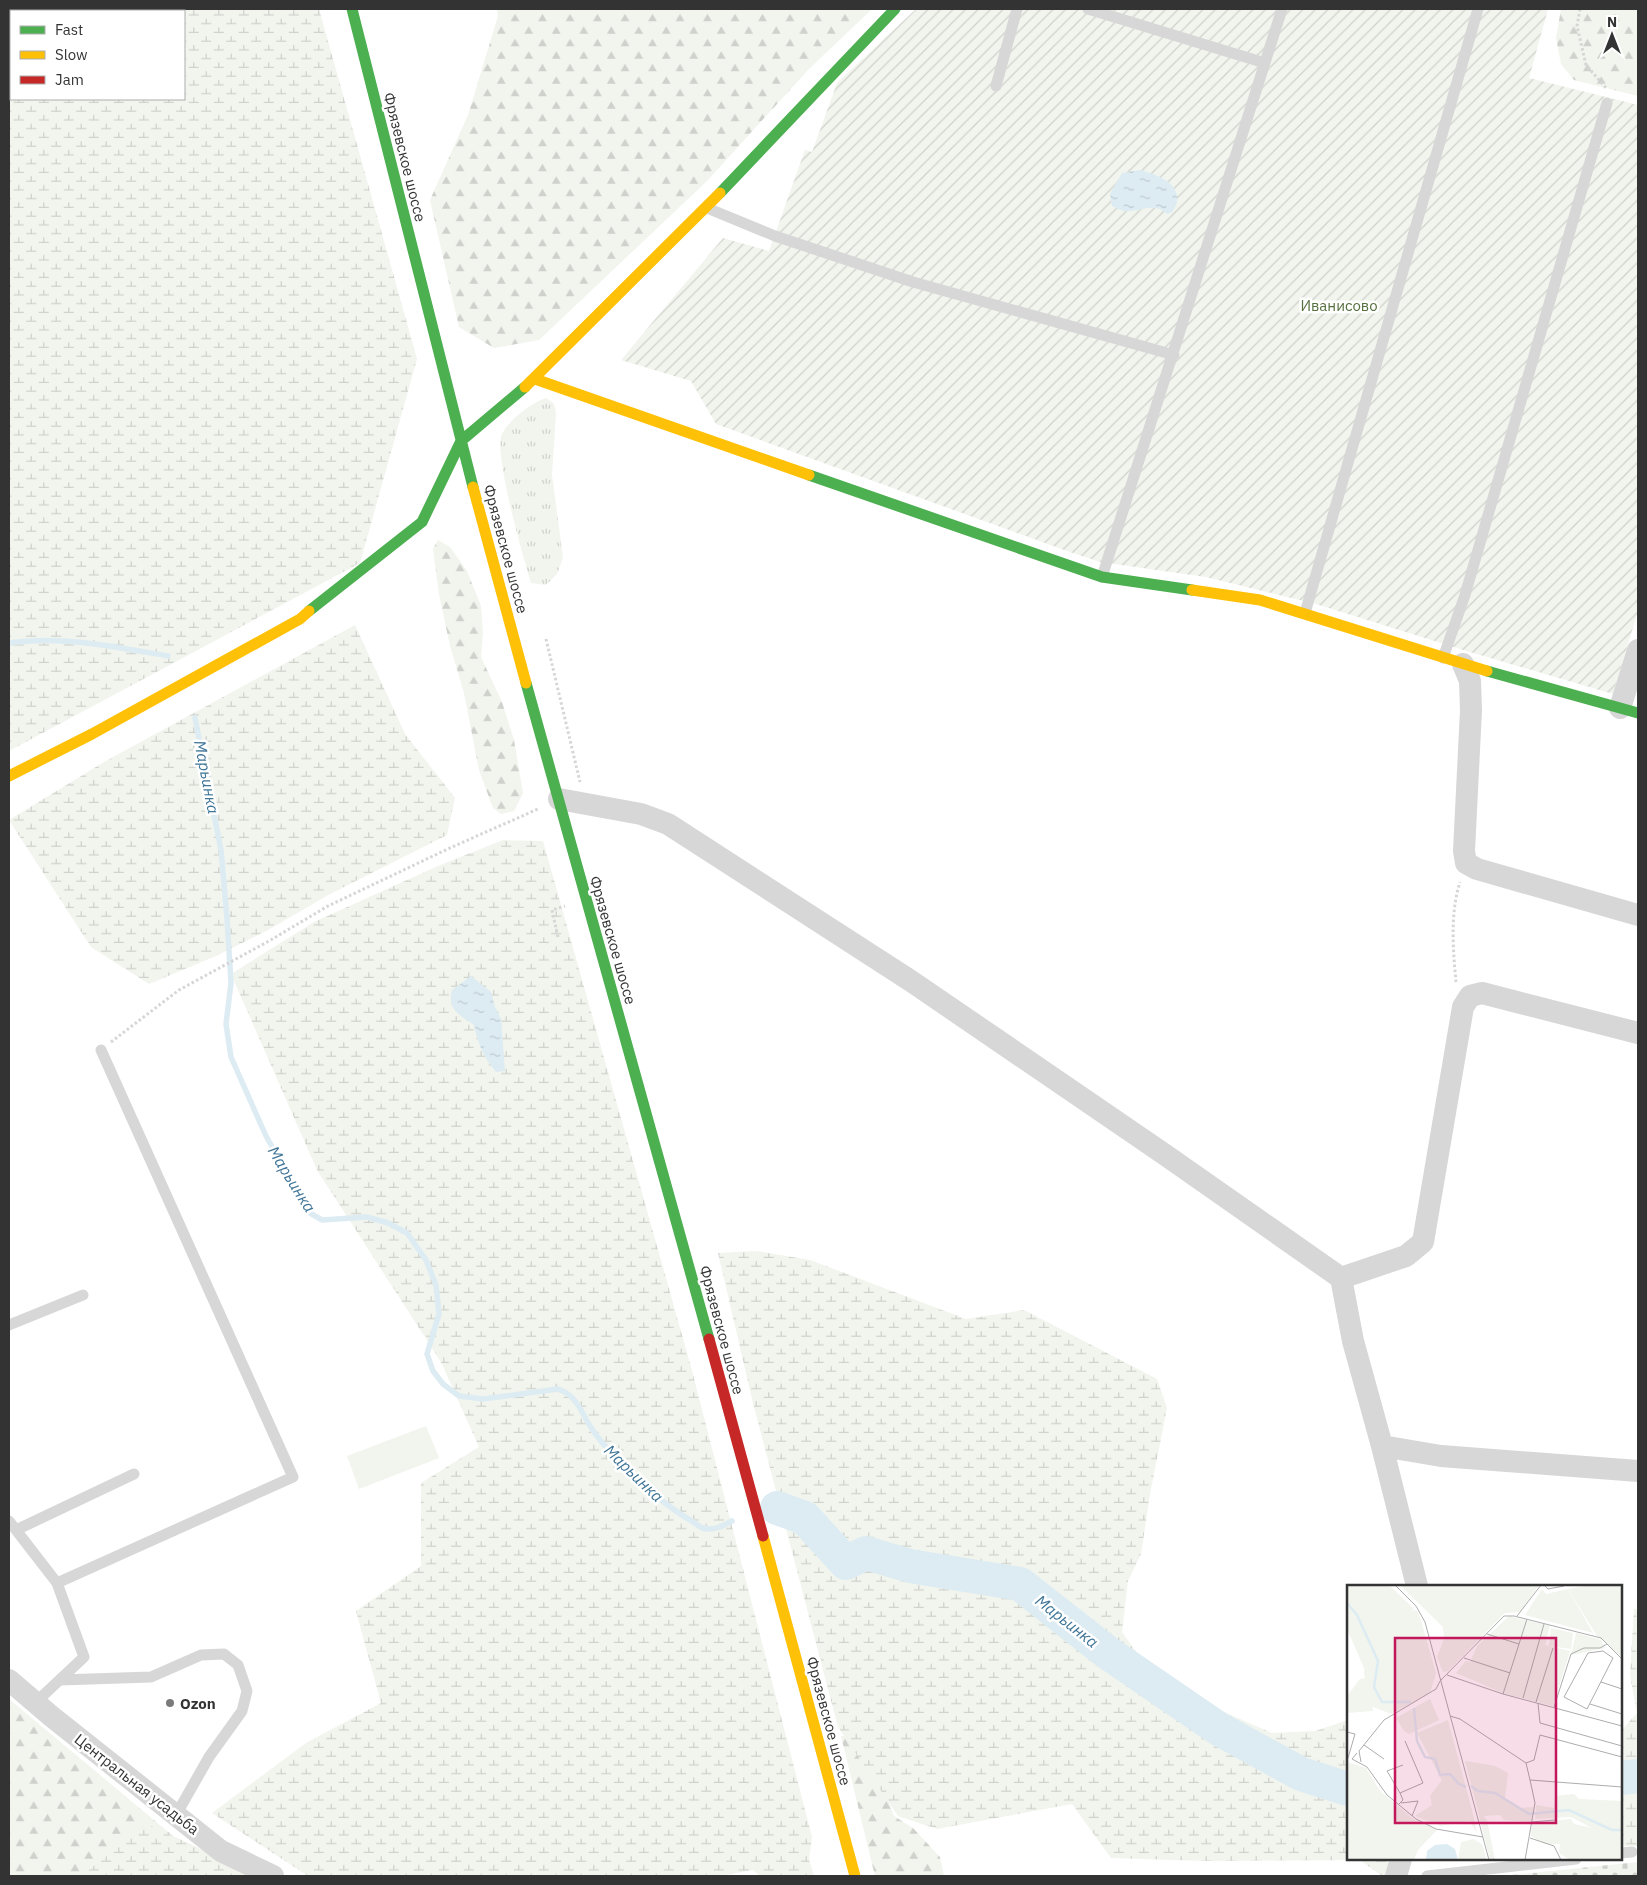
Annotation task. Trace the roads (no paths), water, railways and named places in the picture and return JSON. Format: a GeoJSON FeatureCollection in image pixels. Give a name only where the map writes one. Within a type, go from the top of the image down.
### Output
{"type":"FeatureCollection","features":[{"type":"Feature","properties":{"kind":"main road","name":"Фрязевское шоссе"},"geometry":{"type":"LineString","coordinates":[[352,9],[461,441],[744,1466],[855,1876]]}},
{"type":"Feature","properties":{"kind":"main road"},"geometry":{"type":"LineString","coordinates":[[9,776],[92,734],[300,619],[422,522],[461,441],[535,378],[706,208],[895,9]]}},
{"type":"Feature","properties":{"kind":"main road"},"geometry":{"type":"LineString","coordinates":[[535,378],[1102,577],[1260,600],[1453,661],[1629,711]]}},
{"type":"Feature","properties":{"kind":"street"},"geometry":{"type":"LineString","coordinates":[[1629,711],[1638,650]]}},
{"type":"Feature","properties":{"kind":"street"},"geometry":{"type":"LineString","coordinates":[[1453,661],[1470,681],[1471,710],[1464,851],[1466,863],[1477,869],[1638,915]]}},
{"type":"Feature","properties":{"kind":"street"},"geometry":{"type":"LineString","coordinates":[[559,799],[640,814],[668,824],[911,981],[1341,1278],[1354,1341],[1417,1585]]}},
{"type":"Feature","properties":{"kind":"street"},"geometry":{"type":"LineString","coordinates":[[1341,1278],[1406,1256],[1423,1242],[1463,1007],[1470,996],[1482,994],[1638,1033]]}},
{"type":"Feature","properties":{"kind":"street"},"geometry":{"type":"LineString","coordinates":[[1382,1446],[1441,1456],[1638,1470]]}},
{"type":"Feature","properties":{"kind":"street","name":"Центральная усадьба"},"geometry":{"type":"LineString","coordinates":[[9,1680],[221,1850],[273,1876]]}},
{"type":"Feature","properties":{"kind":"street"},"geometry":{"type":"LineString","coordinates":[[1396,1876],[1401,1860]]}},
{"type":"Feature","properties":{"kind":"lane"},"geometry":{"type":"LineString","coordinates":[[996,86],[1018,9]]}},
{"type":"Feature","properties":{"kind":"lane"},"geometry":{"type":"LineString","coordinates":[[1088,9],[1265,63]]}},
{"type":"Feature","properties":{"kind":"lane"},"geometry":{"type":"LineString","coordinates":[[1102,577],[1174,355],[1282,9]]}},
{"type":"Feature","properties":{"kind":"lane"},"geometry":{"type":"LineString","coordinates":[[1305,613],[1478,9]]}},
{"type":"Feature","properties":{"kind":"lane"},"geometry":{"type":"LineString","coordinates":[[1453,661],[1465,596],[1609,98]]}},
{"type":"Feature","properties":{"kind":"lane"},"geometry":{"type":"LineString","coordinates":[[706,208],[775,236],[913,282],[1174,355]]}},
{"type":"Feature","properties":{"kind":"lane"},"geometry":{"type":"LineString","coordinates":[[57,1583],[293,1478],[101,1050]]}},
{"type":"Feature","properties":{"kind":"lane"},"geometry":{"type":"LineString","coordinates":[[9,1325],[82,1296]]}},
{"type":"Feature","properties":{"kind":"lane"},"geometry":{"type":"LineString","coordinates":[[35,1702],[84,1657],[57,1583],[12,1525],[134,1474]]}},
{"type":"Feature","properties":{"kind":"lane"},"geometry":{"type":"LineString","coordinates":[[60,1680],[151,1677],[201,1656],[224,1654],[238,1665],[246,1691],[242,1711],[209,1757],[176,1815]]}},
{"type":"Feature","properties":{"kind":"lane"},"geometry":{"type":"LineString","coordinates":[[1427,1876],[1567,1860]]}},
{"type":"Feature","properties":{"kind":"water"},"geometry":{"type":"Polygon","coordinates":[[[1140,170],[1165,180],[1174,189],[1177,194],[1177,202],[1172,212],[1167,214],[1157,208],[1124,211],[1112,206],[1110,194],[1122,173],[1140,170]]]}},
{"type":"Feature","properties":{"kind":"water"},"geometry":{"type":"Polygon","coordinates":[[[471,976],[491,992],[501,1019],[505,1071],[496,1072],[492,1067],[482,1050],[474,1025],[456,1012],[451,1003],[452,990],[471,976]]]}},
{"type":"Feature","properties":{"kind":"waterway","name":"Марьинка"},"geometry":{"type":"LineString","coordinates":[[9,643],[48,640],[68,641],[168,656]]}},
{"type":"Feature","properties":{"kind":"waterway","name":"Марьинка"},"geometry":{"type":"LineString","coordinates":[[195,718],[221,850],[231,983],[226,1024],[231,1057],[266,1136],[310,1213],[322,1220],[367,1217],[388,1223],[407,1233],[426,1260],[436,1285],[439,1314],[427,1354],[433,1371],[443,1384],[459,1396],[483,1399],[558,1389],[565,1392],[575,1401],[603,1443],[638,1480],[665,1503],[703,1528],[715,1528],[732,1521]]}},
{"type":"Feature","properties":{"kind":"waterway","name":"Марьинка"},"geometry":{"type":"LineString","coordinates":[[777,1508],[805,1518],[846,1563],[866,1553],[910,1566],[1020,1584],[1108,1653],[1219,1729],[1301,1774],[1347,1789]]}},
{"type":"Feature","properties":{"kind":"waterway","name":"Марьинка"},"geometry":{"type":"LineString","coordinates":[[1622,1778],[1638,1776]]}},
{"type":"Feature","properties":{"kind":"place","name":"Ozon"},"geometry":{"type":"Point","coordinates":[170,1703]}},
{"type":"Feature","properties":{"kind":"park label","name":"Иванисово"},"geometry":{"type":"Point","coordinates":[1339,305]}}]}
